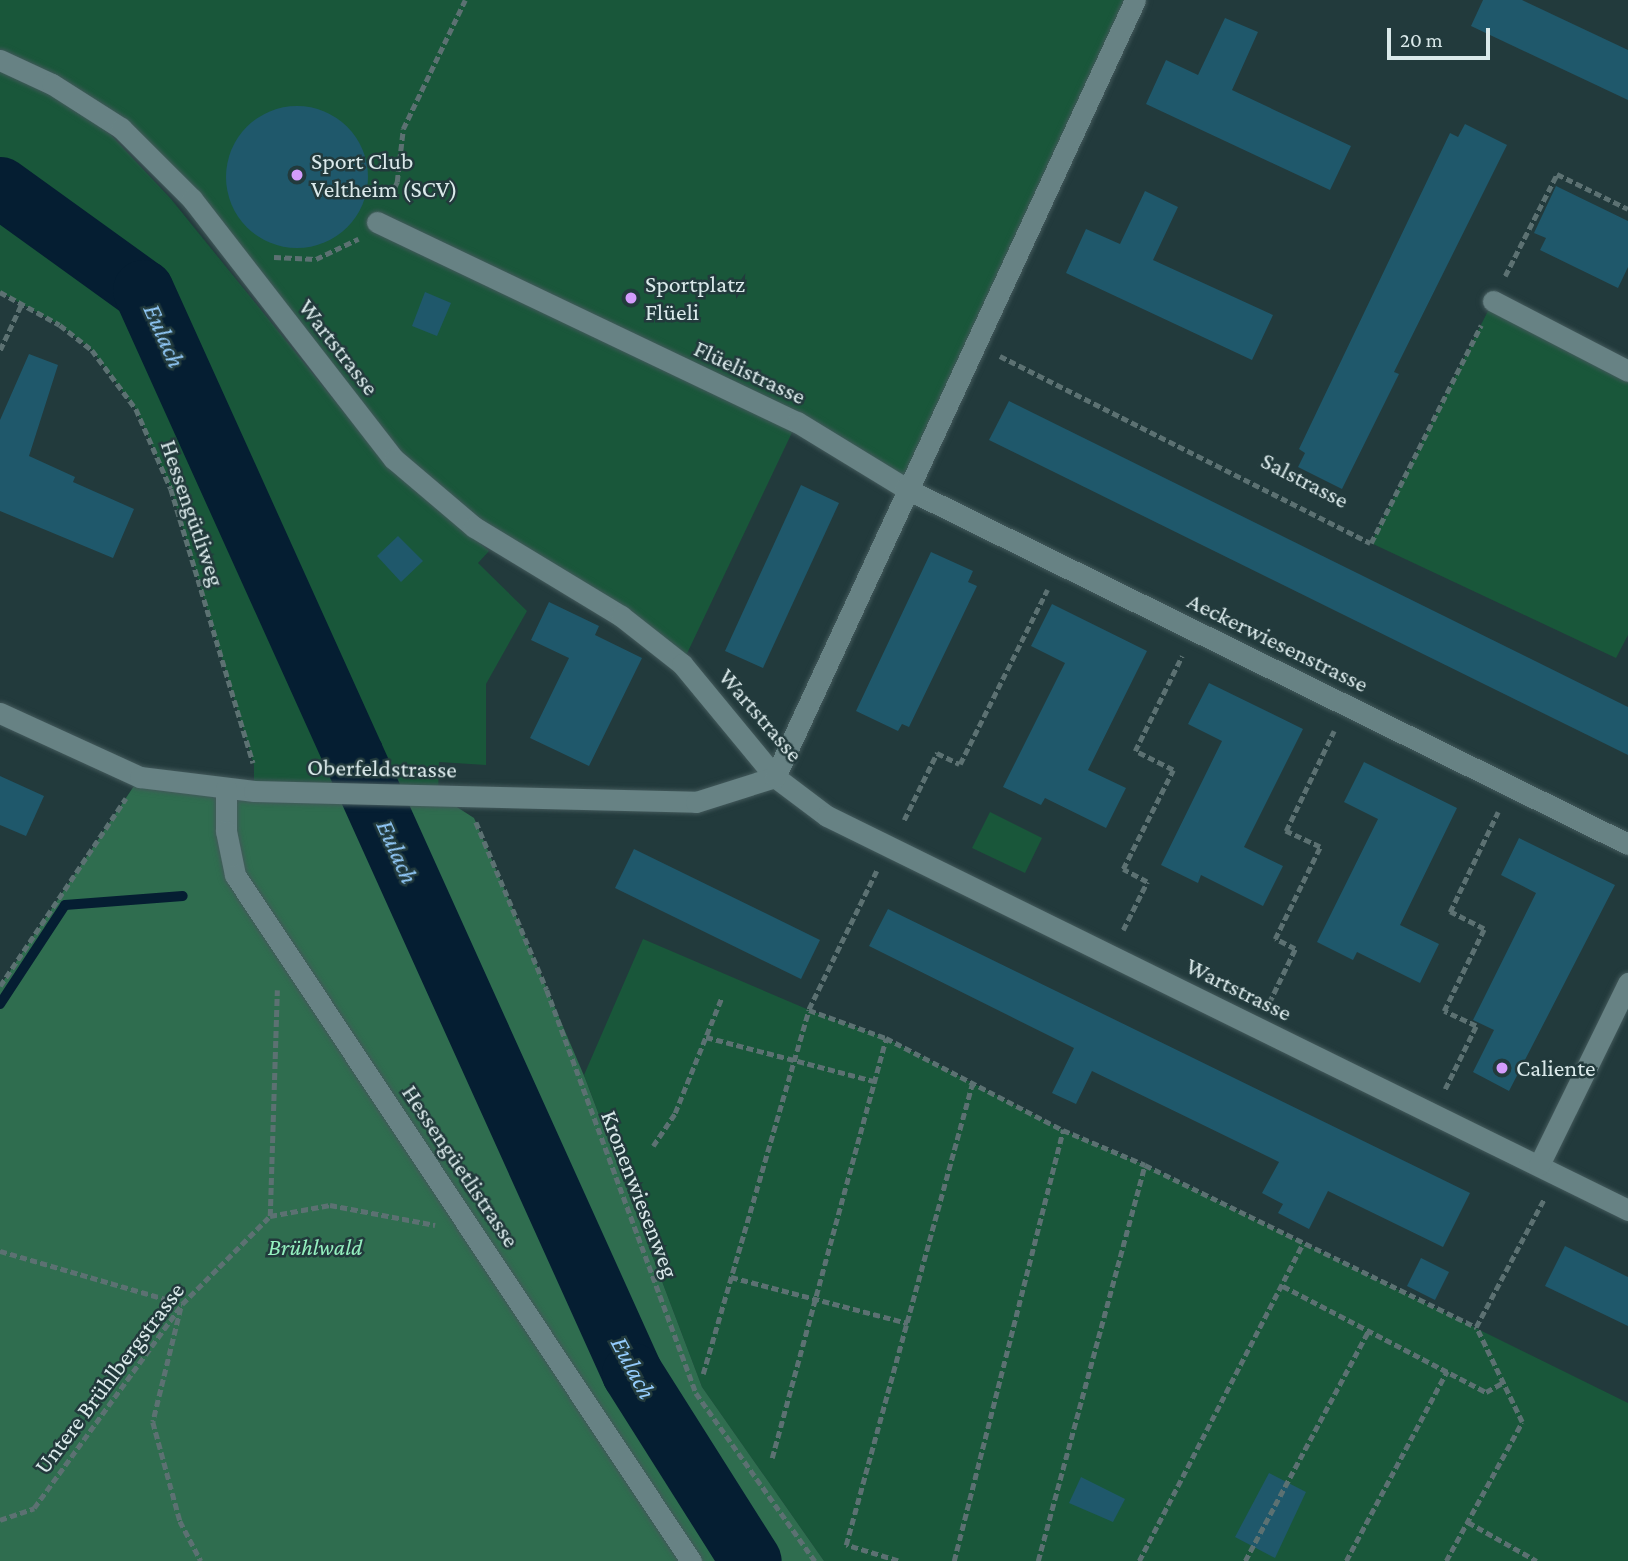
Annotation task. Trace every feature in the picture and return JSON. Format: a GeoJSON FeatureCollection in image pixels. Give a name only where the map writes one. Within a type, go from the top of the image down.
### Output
{"type":"FeatureCollection","features":[{"type":"Feature","properties":{"kind":"street"},"geometry":{"type":"LineString","coordinates":[[775,777],[905,488],[1135,0]]}},
{"type":"Feature","properties":{"kind":"street","name":"Wartstrasse"},"geometry":{"type":"LineString","coordinates":[[0,60],[52,84],[121,128],[192,199],[231,253],[394,459],[474,527],[621,616],[681,664],[775,777],[827,816],[1628,1209]]}},
{"type":"Feature","properties":{"kind":"street","name":"Flüelistrasse"},"geometry":{"type":"LineString","coordinates":[[377,222],[797,422],[905,488]]}},
{"type":"Feature","properties":{"kind":"street"},"geometry":{"type":"LineString","coordinates":[[1493,301],[1628,371]]}},
{"type":"Feature","properties":{"kind":"street","name":"Aeckerwiesenstrasse"},"geometry":{"type":"LineString","coordinates":[[905,488],[1628,844]]}},
{"type":"Feature","properties":{"kind":"street","name":"Oberfeldstrasse"},"geometry":{"type":"LineString","coordinates":[[0,713],[140,777],[226,788],[306,793],[696,802],[775,777]]}},
{"type":"Feature","properties":{"kind":"street","name":"Hessengüetlistrasse"},"geometry":{"type":"LineString","coordinates":[[226,788],[226,831],[235,875],[691,1561]]}},
{"type":"Feature","properties":{"kind":"street"},"geometry":{"type":"LineString","coordinates":[[1548,1170],[1628,984]]}},
{"type":"Feature","properties":{"kind":"path"},"geometry":{"type":"LineString","coordinates":[[231,253],[316,259],[351,245],[377,222],[397,182],[404,129],[465,0]]}},
{"type":"Feature","properties":{"kind":"path","name":"Salstrasse"},"geometry":{"type":"LineString","coordinates":[[974,343],[1371,543],[1557,174],[1628,209]]}},
{"type":"Feature","properties":{"kind":"path","name":"Hessengütliweg"},"geometry":{"type":"LineString","coordinates":[[0,292],[22,303],[92,350],[136,409],[171,489],[254,765]]}},
{"type":"Feature","properties":{"kind":"path"},"geometry":{"type":"LineString","coordinates":[[0,350],[22,303]]}},
{"type":"Feature","properties":{"kind":"path"},"geometry":{"type":"LineString","coordinates":[[904,820],[937,753],[960,764],[1060,564]]}},
{"type":"Feature","properties":{"kind":"path"},"geometry":{"type":"LineString","coordinates":[[1123,930],[1147,882],[1123,869],[1173,770],[1135,751],[1195,630]]}},
{"type":"Feature","properties":{"kind":"path"},"geometry":{"type":"LineString","coordinates":[[1269,1003],[1295,949],[1275,939],[1320,847],[1286,831],[1347,705]]}},
{"type":"Feature","properties":{"kind":"path"},"geometry":{"type":"LineString","coordinates":[[0,986],[140,777]]}},
{"type":"Feature","properties":{"kind":"path"},"geometry":{"type":"LineString","coordinates":[[1445,1090],[1476,1026],[1444,1011],[1484,929],[1450,912],[1511,786]]}},
{"type":"Feature","properties":{"kind":"path","name":"Kronenwiesenweg"},"geometry":{"type":"LineString","coordinates":[[474,818],[547,990],[696,1392],[814,1561]]}},
{"type":"Feature","properties":{"kind":"path"},"geometry":{"type":"LineString","coordinates":[[703,1374],[809,1010],[889,847]]}},
{"type":"Feature","properties":{"kind":"path"},"geometry":{"type":"LineString","coordinates":[[285,952],[277,987],[270,1216],[330,1205],[474,1232]]}},
{"type":"Feature","properties":{"kind":"path"},"geometry":{"type":"LineString","coordinates":[[653,1146],[675,1113],[721,999]]}},
{"type":"Feature","properties":{"kind":"path"},"geometry":{"type":"LineString","coordinates":[[809,1010],[886,1038],[1063,1130],[1145,1165],[1302,1245],[1476,1327],[1522,1422],[1446,1561]]}},
{"type":"Feature","properties":{"kind":"path"},"geometry":{"type":"LineString","coordinates":[[706,1037],[874,1082]]}},
{"type":"Feature","properties":{"kind":"path"},"geometry":{"type":"LineString","coordinates":[[772,1458],[886,1038]]}},
{"type":"Feature","properties":{"kind":"path"},"geometry":{"type":"LineString","coordinates":[[898,1561],[846,1545],[972,1083]]}},
{"type":"Feature","properties":{"kind":"path"},"geometry":{"type":"LineString","coordinates":[[954,1561],[1063,1130]]}},
{"type":"Feature","properties":{"kind":"path"},"geometry":{"type":"LineString","coordinates":[[1038,1561],[1145,1165]]}},
{"type":"Feature","properties":{"kind":"path"},"geometry":{"type":"LineString","coordinates":[[1476,1327],[1548,1170]]}},
{"type":"Feature","properties":{"kind":"path","name":"Untere Brühlbergstrasse"},"geometry":{"type":"LineString","coordinates":[[0,1520],[34,1508],[182,1304],[270,1216]]}},
{"type":"Feature","properties":{"kind":"path"},"geometry":{"type":"LineString","coordinates":[[1139,1561],[1302,1245]]}},
{"type":"Feature","properties":{"kind":"path"},"geometry":{"type":"LineString","coordinates":[[0,1251],[182,1304],[153,1422],[180,1521],[201,1561]]}},
{"type":"Feature","properties":{"kind":"path"},"geometry":{"type":"LineString","coordinates":[[731,1277],[908,1322]]}},
{"type":"Feature","properties":{"kind":"path"},"geometry":{"type":"LineString","coordinates":[[1283,1286],[1486,1392],[1504,1382]]}},
{"type":"Feature","properties":{"kind":"path"},"geometry":{"type":"LineString","coordinates":[[1245,1561],[1369,1330]]}},
{"type":"Feature","properties":{"kind":"path"},"geometry":{"type":"LineString","coordinates":[[1346,1561],[1447,1371]]}},
{"type":"Feature","properties":{"kind":"path"},"geometry":{"type":"LineString","coordinates":[[1467,1522],[1537,1561]]}},
{"type":"Feature","properties":{"kind":"green space","name":"Sportplatz Flüeli"},"geometry":{"type":"Polygon","coordinates":[[[0,0],[1135,0],[905,488],[797,422],[682,664],[394,459],[121,128],[0,60],[0,0]]]}},
{"type":"Feature","properties":{"kind":"green space"},"geometry":{"type":"Polygon","coordinates":[[[0,66],[49,89],[111,135],[171,199],[381,458],[489,551],[478,563],[527,611],[486,684],[486,765],[439,762],[438,795],[254,791],[254,765],[171,489],[136,409],[92,350],[60,325],[0,292],[0,66]]]}},
{"type":"Feature","properties":{"kind":"green space"},"geometry":{"type":"Polygon","coordinates":[[[1493,301],[1628,371],[1628,635],[1616,658],[1371,543],[1493,301]]]}},
{"type":"Feature","properties":{"kind":"green space","name":"Brühlwald"},"geometry":{"type":"Polygon","coordinates":[[[140,777],[438,795],[474,818],[585,1078],[702,1387],[824,1561],[0,1561],[0,986],[140,777]]]}},
{"type":"Feature","properties":{"kind":"green space"},"geometry":{"type":"Polygon","coordinates":[[[990,812],[1042,838],[1025,873],[972,848],[990,812]]]}},
{"type":"Feature","properties":{"kind":"green space"},"geometry":{"type":"Polygon","coordinates":[[[643,939],[809,1010],[886,1038],[1063,1130],[1145,1165],[1628,1403],[1628,1561],[824,1561],[702,1387],[584,1075],[643,939]]]}},
{"type":"Feature","properties":{"kind":"building"},"geometry":{"type":"Polygon","coordinates":[[[1483,0],[1522,0],[1628,50],[1628,100],[1471,26],[1483,0]]]}},
{"type":"Feature","properties":{"kind":"building"},"geometry":{"type":"Polygon","coordinates":[[[1225,18],[1258,32],[1232,90],[1351,146],[1330,190],[1146,104],[1166,60],[1198,75],[1225,18]]]}},
{"type":"Feature","properties":{"kind":"building","name":"Sport Club Veltheim (SCV)"},"geometry":{"type":"Polygon","coordinates":[[[297,106],[324,111],[347,127],[363,150],[368,177],[363,204],[347,227],[324,243],[297,248],[270,243],[247,227],[231,204],[226,177],[231,150],[247,127],[270,111],[297,106]]]}},
{"type":"Feature","properties":{"kind":"building"},"geometry":{"type":"Polygon","coordinates":[[[1465,124],[1507,145],[1394,372],[1399,374],[1342,489],[1298,467],[1305,453],[1299,449],[1450,133],[1458,137],[1465,124]]]}},
{"type":"Feature","properties":{"kind":"building"},"geometry":{"type":"Polygon","coordinates":[[[1556,186],[1628,221],[1628,267],[1618,288],[1540,250],[1546,238],[1534,233],[1556,186]]]}},
{"type":"Feature","properties":{"kind":"building"},"geometry":{"type":"Polygon","coordinates":[[[1145,191],[1178,207],[1153,260],[1273,315],[1252,360],[1066,273],[1086,229],[1120,244],[1145,191]]]}},
{"type":"Feature","properties":{"kind":"building"},"geometry":{"type":"Polygon","coordinates":[[[425,292],[451,303],[437,336],[412,326],[425,292]]]}},
{"type":"Feature","properties":{"kind":"building"},"geometry":{"type":"Polygon","coordinates":[[[29,354],[58,365],[29,456],[75,477],[73,482],[134,509],[113,558],[0,511],[0,420],[29,354]]]}},
{"type":"Feature","properties":{"kind":"building"},"geometry":{"type":"Polygon","coordinates":[[[1009,401],[1628,707],[1628,755],[989,440],[1009,401]]]}},
{"type":"Feature","properties":{"kind":"building"},"geometry":{"type":"Polygon","coordinates":[[[801,485],[839,503],[763,668],[725,651],[801,485]]]}},
{"type":"Feature","properties":{"kind":"building"},"geometry":{"type":"Polygon","coordinates":[[[398,536],[423,561],[401,582],[377,556],[398,536]]]}},
{"type":"Feature","properties":{"kind":"building"},"geometry":{"type":"Polygon","coordinates":[[[931,552],[973,571],[968,582],[977,586],[909,727],[902,724],[898,731],[856,711],[931,552]]]}},
{"type":"Feature","properties":{"kind":"building"},"geometry":{"type":"Polygon","coordinates":[[[549,602],[599,626],[595,635],[642,658],[589,766],[530,738],[569,658],[531,640],[549,602]]]}},
{"type":"Feature","properties":{"kind":"building"},"geometry":{"type":"Polygon","coordinates":[[[1052,604],[1147,651],[1088,770],[1126,788],[1106,828],[1045,798],[1041,805],[1003,787],[1065,663],[1031,646],[1052,604]]]}},
{"type":"Feature","properties":{"kind":"building"},"geometry":{"type":"Polygon","coordinates":[[[1209,683],[1303,729],[1244,847],[1283,866],[1263,906],[1201,875],[1198,883],[1161,865],[1222,741],[1188,724],[1209,683]]]}},
{"type":"Feature","properties":{"kind":"building"},"geometry":{"type":"Polygon","coordinates":[[[1364,762],[1457,808],[1400,925],[1439,944],[1420,983],[1357,952],[1353,960],[1317,942],[1378,819],[1344,802],[1364,762]]]}},
{"type":"Feature","properties":{"kind":"building"},"geometry":{"type":"Polygon","coordinates":[[[0,776],[44,796],[26,836],[0,825],[0,776]]]}},
{"type":"Feature","properties":{"kind":"building"},"geometry":{"type":"Polygon","coordinates":[[[1519,838],[1615,885],[1509,1091],[1473,1072],[1494,1030],[1473,1020],[1536,893],[1501,875],[1519,838]]]}},
{"type":"Feature","properties":{"kind":"building"},"geometry":{"type":"Polygon","coordinates":[[[634,849],[820,940],[801,979],[615,888],[634,849]]]}},
{"type":"Feature","properties":{"kind":"building"},"geometry":{"type":"Polygon","coordinates":[[[888,909],[1470,1193],[1443,1247],[1328,1191],[1309,1229],[1278,1213],[1283,1204],[1262,1193],[1279,1162],[1092,1071],[1076,1104],[1052,1093],[1074,1048],[869,946],[888,909]]]}},
{"type":"Feature","properties":{"kind":"building"},"geometry":{"type":"Polygon","coordinates":[[[1565,1246],[1628,1277],[1628,1326],[1545,1286],[1565,1246]]]}},
{"type":"Feature","properties":{"kind":"building"},"geometry":{"type":"Polygon","coordinates":[[[1421,1258],[1449,1272],[1435,1300],[1407,1286],[1421,1258]]]}},
{"type":"Feature","properties":{"kind":"building"},"geometry":{"type":"Polygon","coordinates":[[[1269,1473],[1306,1492],[1275,1558],[1235,1537],[1269,1473]]]}},
{"type":"Feature","properties":{"kind":"building"},"geometry":{"type":"Polygon","coordinates":[[[1081,1477],[1125,1499],[1113,1522],[1069,1503],[1081,1477]]]}},
{"type":"Feature","properties":{"kind":"waterway","name":"Eulach"},"geometry":{"type":"LineString","coordinates":[[0,187],[143,290],[632,1373],[751,1561]]}},
{"type":"Feature","properties":{"kind":"waterway"},"geometry":{"type":"LineString","coordinates":[[350,742],[377,745]]}},
{"type":"Feature","properties":{"kind":"waterway"},"geometry":{"type":"LineString","coordinates":[[0,1004],[65,905],[183,896]]}},
{"type":"Feature","properties":{"kind":"waterway"},"geometry":{"type":"LineString","coordinates":[[716,1539],[729,1530]]}},
{"type":"Feature","properties":{"kind":"place","name":"Sport Club Veltheim (SCV)"},"geometry":{"type":"Point","coordinates":[297,175]}},
{"type":"Feature","properties":{"kind":"place","name":"Sportplatz Flüeli"},"geometry":{"type":"Point","coordinates":[631,298]}},
{"type":"Feature","properties":{"kind":"place","name":"Caliente"},"geometry":{"type":"Point","coordinates":[1502,1068]}}]}
